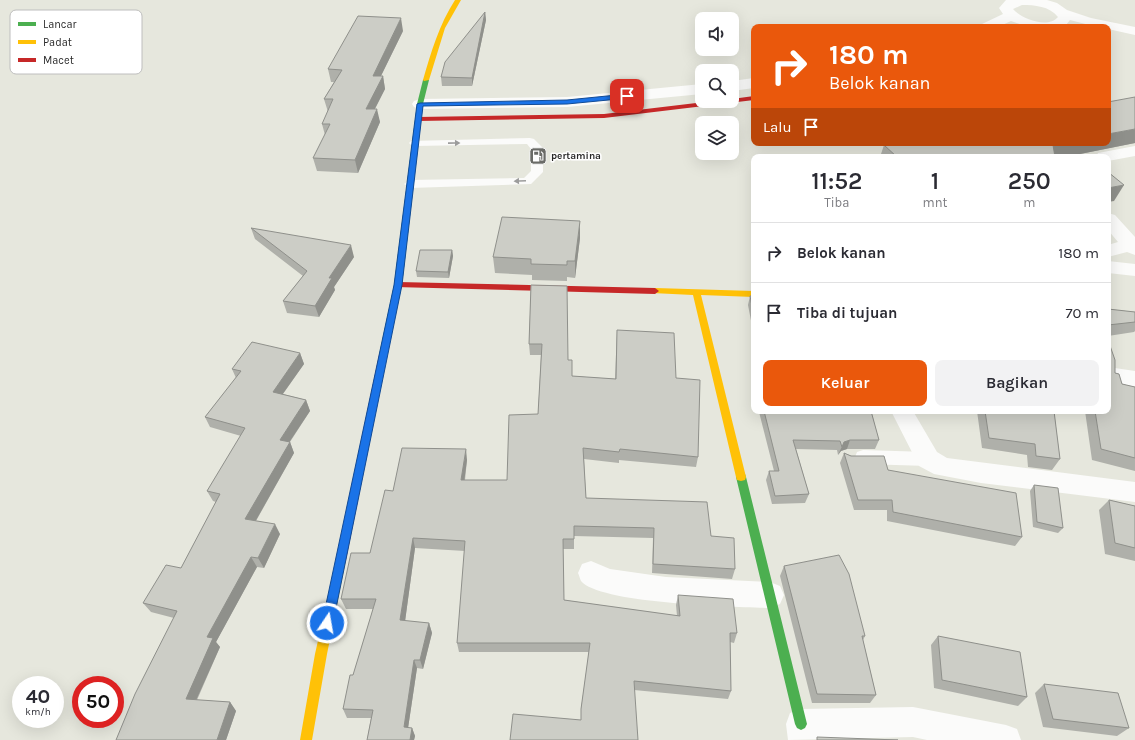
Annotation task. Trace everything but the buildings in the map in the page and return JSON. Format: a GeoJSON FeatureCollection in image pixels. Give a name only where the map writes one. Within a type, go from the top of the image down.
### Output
{"type":"FeatureCollection","features":[{"type":"Feature","properties":{"kind":"street"},"geometry":{"type":"LineString","coordinates":[[306,740],[321,654],[398,285],[419,112],[437,40],[450,12],[458,0]]}},
{"type":"Feature","properties":{"kind":"street"},"geometry":{"type":"LineString","coordinates":[[990,24],[1010,6],[1029,1],[1044,2],[1062,18],[1073,24]]}},
{"type":"Feature","properties":{"kind":"street"},"geometry":{"type":"LineString","coordinates":[[1010,6],[1026,24]]}},
{"type":"Feature","properties":{"kind":"street"},"geometry":{"type":"LineString","coordinates":[[1050,24],[1062,18],[1104,24]]}},
{"type":"Feature","properties":{"kind":"street"},"geometry":{"type":"LineString","coordinates":[[1111,25],[1135,30]]}},
{"type":"Feature","properties":{"kind":"street"},"geometry":{"type":"LineString","coordinates":[[1111,35],[1135,40]]}},
{"type":"Feature","properties":{"kind":"street"},"geometry":{"type":"LineString","coordinates":[[739,85],[751,83]]}},
{"type":"Feature","properties":{"kind":"street"},"geometry":{"type":"LineString","coordinates":[[419,112],[567,102],[695,90]]}},
{"type":"Feature","properties":{"kind":"street"},"geometry":{"type":"LineString","coordinates":[[419,112],[604,116],[751,98]]}},
{"type":"Feature","properties":{"kind":"street"},"geometry":{"type":"LineString","coordinates":[[1111,156],[1135,151]]}},
{"type":"Feature","properties":{"kind":"street"},"geometry":{"type":"LineString","coordinates":[[1111,222],[1133,247]]}},
{"type":"Feature","properties":{"kind":"street"},"geometry":{"type":"LineString","coordinates":[[1111,251],[1133,247]]}},
{"type":"Feature","properties":{"kind":"street"},"geometry":{"type":"LineString","coordinates":[[1111,267],[1135,270]]}},
{"type":"Feature","properties":{"kind":"street"},"geometry":{"type":"LineString","coordinates":[[398,285],[697,294],[751,294]]}},
{"type":"Feature","properties":{"kind":"street"},"geometry":{"type":"LineString","coordinates":[[697,294],[802,732],[913,722],[1006,740]]}},
{"type":"Feature","properties":{"kind":"street"},"geometry":{"type":"LineString","coordinates":[[1111,375],[1135,379]]}},
{"type":"Feature","properties":{"kind":"street"},"geometry":{"type":"LineString","coordinates":[[903,414],[919,446],[928,459],[944,467],[980,473],[1135,492]]}},
{"type":"Feature","properties":{"kind":"street"},"geometry":{"type":"LineString","coordinates":[[591,573],[600,580],[656,589],[702,593],[770,595]]}},
{"type":"Feature","properties":{"kind":"lane"},"geometry":{"type":"LineString","coordinates":[[410,184],[528,181],[536,172],[537,148],[530,141],[415,143]]}},
{"type":"Feature","properties":{"kind":"lane"},"geometry":{"type":"LineString","coordinates":[[847,457],[928,459]]}},
{"type":"Feature","properties":{"kind":"traffic: fast"},"geometry":{"type":"LineString","coordinates":[[383,355],[398,285],[420,104],[426,80]]}},
{"type":"Feature","properties":{"kind":"traffic: fast"},"geometry":{"type":"LineString","coordinates":[[741,477],[801,724]]}},
{"type":"Feature","properties":{"kind":"traffic: slow"},"geometry":{"type":"LineString","coordinates":[[426,80],[442,28],[458,0]]}},
{"type":"Feature","properties":{"kind":"traffic: slow"},"geometry":{"type":"LineString","coordinates":[[655,291],[751,294]]}},
{"type":"Feature","properties":{"kind":"traffic: slow"},"geometry":{"type":"LineString","coordinates":[[697,294],[741,477]]}},
{"type":"Feature","properties":{"kind":"traffic: slow"},"geometry":{"type":"LineString","coordinates":[[306,740],[321,654],[341,560]]}},
{"type":"Feature","properties":{"kind":"traffic: jam"},"geometry":{"type":"LineString","coordinates":[[418,119],[604,116],[751,98]]}},
{"type":"Feature","properties":{"kind":"traffic: jam"},"geometry":{"type":"LineString","coordinates":[[398,285],[655,291]]}},
{"type":"Feature","properties":{"kind":"traffic: jam"},"geometry":{"type":"LineString","coordinates":[[341,560],[383,355]]}},
{"type":"Feature","properties":{"kind":"place","name":"pertamina"},"geometry":{"type":"Point","coordinates":[538,156]}},
{"type":"Feature","properties":{"kind":"route"},"geometry":{"type":"LineString","coordinates":[[327,623],[377,392],[398,285],[420,104],[567,102],[627,96]]}}]}
